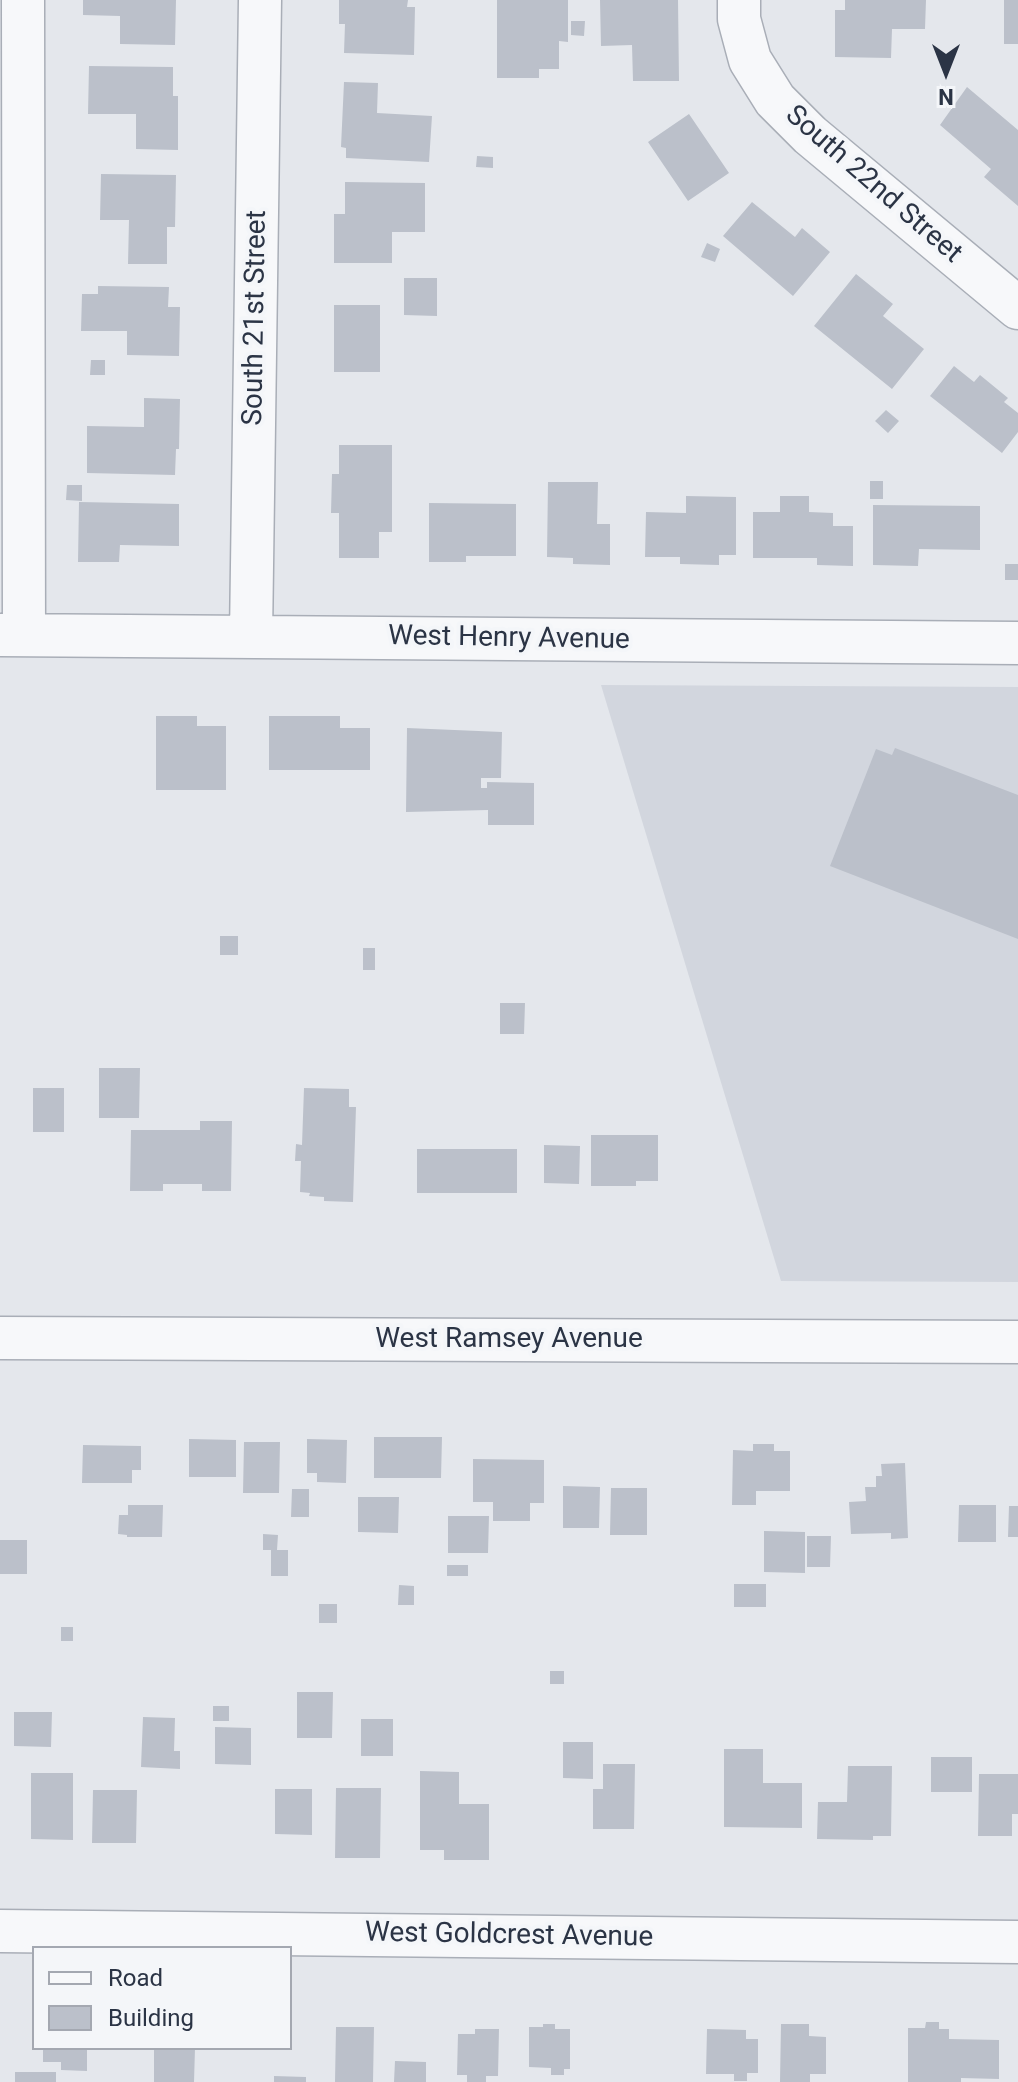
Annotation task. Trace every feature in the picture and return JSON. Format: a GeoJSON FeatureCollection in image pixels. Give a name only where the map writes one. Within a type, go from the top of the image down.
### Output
{"type":"FeatureCollection","features":[{"type":"Feature","properties":{"kind":"street"},"geometry":{"type":"LineString","coordinates":[[12,635],[23,0]]}},
{"type":"Feature","properties":{"kind":"street","name":"South 21st Street"},"geometry":{"type":"LineString","coordinates":[[251,636],[260,0]]}},
{"type":"Feature","properties":{"kind":"street","name":"South 22nd Street"},"geometry":{"type":"LineString","coordinates":[[739,0],[739,19],[750,60],[775,100],[810,135],[1018,308]]}},
{"type":"Feature","properties":{"kind":"street","name":"West Henry Avenue"},"geometry":{"type":"LineString","coordinates":[[12,635],[1018,643]]}},
{"type":"Feature","properties":{"kind":"street","name":"West Ramsey Avenue"},"geometry":{"type":"LineString","coordinates":[[0,1338],[1018,1342]]}},
{"type":"Feature","properties":{"kind":"street","name":"West Goldcrest Avenue"},"geometry":{"type":"LineString","coordinates":[[0,1931],[1018,1942]]}},
{"type":"Feature","properties":{"kind":"shaded area"},"geometry":{"type":"Polygon","coordinates":[[[601,685],[1018,687],[1018,1282],[781,1281],[601,685]]]}},
{"type":"Feature","properties":{"kind":"building"},"geometry":{"type":"Polygon","coordinates":[[[83,0],[176,0],[175,45],[120,44],[120,16],[83,15],[83,0]]]}},
{"type":"Feature","properties":{"kind":"building"},"geometry":{"type":"Polygon","coordinates":[[[339,0],[408,0],[407,7],[415,7],[414,55],[344,53],[345,24],[339,24],[339,0]]]}},
{"type":"Feature","properties":{"kind":"building"},"geometry":{"type":"Polygon","coordinates":[[[497,0],[568,0],[568,42],[559,41],[559,69],[539,69],[539,78],[497,78],[497,0]]]}},
{"type":"Feature","properties":{"kind":"building"},"geometry":{"type":"Polygon","coordinates":[[[600,0],[678,0],[679,81],[633,81],[632,45],[601,46],[600,0]]]}},
{"type":"Feature","properties":{"kind":"building"},"geometry":{"type":"Polygon","coordinates":[[[845,0],[926,0],[925,29],[892,29],[891,58],[835,57],[835,10],[845,10],[845,0]]]}},
{"type":"Feature","properties":{"kind":"building"},"geometry":{"type":"Polygon","coordinates":[[[1004,0],[1018,0],[1018,44],[1004,44],[1004,0]]]}},
{"type":"Feature","properties":{"kind":"building"},"geometry":{"type":"Polygon","coordinates":[[[571,21],[585,21],[584,36],[571,35],[571,21]]]}},
{"type":"Feature","properties":{"kind":"building"},"geometry":{"type":"Polygon","coordinates":[[[89,66],[173,67],[173,96],[178,96],[178,150],[136,149],[136,114],[88,114],[89,66]]]}},
{"type":"Feature","properties":{"kind":"building"},"geometry":{"type":"Polygon","coordinates":[[[344,82],[378,83],[377,113],[432,116],[429,162],[346,158],[346,148],[341,147],[344,82]]]}},
{"type":"Feature","properties":{"kind":"building"},"geometry":{"type":"Polygon","coordinates":[[[967,87],[1018,130],[1018,206],[984,177],[991,169],[940,125],[967,87]]]}},
{"type":"Feature","properties":{"kind":"building"},"geometry":{"type":"Polygon","coordinates":[[[689,114],[729,173],[688,201],[648,142],[689,114]]]}},
{"type":"Feature","properties":{"kind":"building"},"geometry":{"type":"Polygon","coordinates":[[[477,156],[493,157],[493,168],[476,167],[477,156]]]}},
{"type":"Feature","properties":{"kind":"building"},"geometry":{"type":"Polygon","coordinates":[[[101,174],[176,175],[175,227],[167,227],[167,264],[128,264],[129,220],[100,220],[101,174]]]}},
{"type":"Feature","properties":{"kind":"building"},"geometry":{"type":"Polygon","coordinates":[[[345,182],[425,183],[425,232],[392,232],[392,263],[334,263],[334,214],[345,214],[345,182]]]}},
{"type":"Feature","properties":{"kind":"building"},"geometry":{"type":"Polygon","coordinates":[[[752,202],[795,237],[802,228],[830,252],[793,296],[723,236],[752,202]]]}},
{"type":"Feature","properties":{"kind":"building"},"geometry":{"type":"Polygon","coordinates":[[[707,243],[720,249],[715,262],[701,257],[707,243]]]}},
{"type":"Feature","properties":{"kind":"building"},"geometry":{"type":"Polygon","coordinates":[[[856,274],[893,304],[883,316],[924,349],[892,389],[814,326],[856,274]]]}},
{"type":"Feature","properties":{"kind":"building"},"geometry":{"type":"Polygon","coordinates":[[[404,278],[437,278],[437,316],[404,315],[404,278]]]}},
{"type":"Feature","properties":{"kind":"building"},"geometry":{"type":"Polygon","coordinates":[[[98,286],[169,287],[168,307],[180,307],[179,356],[127,355],[127,331],[81,331],[82,294],[98,294],[98,286]]]}},
{"type":"Feature","properties":{"kind":"building"},"geometry":{"type":"Polygon","coordinates":[[[334,305],[380,305],[380,372],[334,372],[334,305]]]}},
{"type":"Feature","properties":{"kind":"building"},"geometry":{"type":"Polygon","coordinates":[[[91,360],[105,360],[105,375],[90,375],[91,360]]]}},
{"type":"Feature","properties":{"kind":"building"},"geometry":{"type":"Polygon","coordinates":[[[954,366],[974,382],[980,375],[1008,398],[1004,402],[1018,413],[1018,432],[1002,453],[930,396],[954,366]]]}},
{"type":"Feature","properties":{"kind":"building"},"geometry":{"type":"Polygon","coordinates":[[[144,398],[180,399],[175,475],[87,473],[87,426],[144,427],[144,398]]]}},
{"type":"Feature","properties":{"kind":"building"},"geometry":{"type":"Polygon","coordinates":[[[886,410],[899,421],[888,433],[875,421],[886,410]]]}},
{"type":"Feature","properties":{"kind":"building"},"geometry":{"type":"Polygon","coordinates":[[[339,445],[392,445],[392,532],[379,532],[379,558],[339,558],[339,513],[331,513],[332,474],[339,474],[339,445]]]}},
{"type":"Feature","properties":{"kind":"building"},"geometry":{"type":"Polygon","coordinates":[[[870,481],[883,481],[883,499],[870,499],[870,481]]]}},
{"type":"Feature","properties":{"kind":"building"},"geometry":{"type":"Polygon","coordinates":[[[548,482],[598,482],[597,524],[610,524],[610,565],[573,564],[573,558],[547,557],[548,482]]]}},
{"type":"Feature","properties":{"kind":"building"},"geometry":{"type":"Polygon","coordinates":[[[67,485],[82,485],[82,501],[66,500],[67,485]]]}},
{"type":"Feature","properties":{"kind":"building"},"geometry":{"type":"Polygon","coordinates":[[[686,496],[736,497],[736,555],[719,555],[719,565],[680,564],[680,557],[645,557],[646,512],[686,513],[686,496]]]}},
{"type":"Feature","properties":{"kind":"building"},"geometry":{"type":"Polygon","coordinates":[[[780,496],[809,496],[809,512],[833,513],[833,526],[853,526],[853,566],[817,565],[817,558],[753,558],[753,512],[780,512],[780,496]]]}},
{"type":"Feature","properties":{"kind":"building"},"geometry":{"type":"Polygon","coordinates":[[[79,502],[179,504],[179,546],[120,545],[119,562],[78,562],[79,502]]]}},
{"type":"Feature","properties":{"kind":"building"},"geometry":{"type":"Polygon","coordinates":[[[429,503],[516,504],[516,556],[466,556],[466,562],[429,562],[429,503]]]}},
{"type":"Feature","properties":{"kind":"building"},"geometry":{"type":"Polygon","coordinates":[[[873,505],[980,506],[980,550],[919,549],[918,566],[873,565],[873,505]]]}},
{"type":"Feature","properties":{"kind":"building"},"geometry":{"type":"Polygon","coordinates":[[[1005,564],[1018,564],[1018,580],[1005,580],[1005,564]]]}},
{"type":"Feature","properties":{"kind":"building"},"geometry":{"type":"Polygon","coordinates":[[[156,716],[197,716],[197,726],[226,726],[226,790],[156,790],[156,716]]]}},
{"type":"Feature","properties":{"kind":"building"},"geometry":{"type":"Polygon","coordinates":[[[269,716],[340,716],[340,728],[370,728],[370,770],[269,770],[269,716]]]}},
{"type":"Feature","properties":{"kind":"building"},"geometry":{"type":"Polygon","coordinates":[[[407,728],[502,732],[501,778],[481,778],[481,788],[487,788],[487,782],[534,783],[534,825],[488,825],[488,810],[406,812],[407,728]]]}},
{"type":"Feature","properties":{"kind":"building"},"geometry":{"type":"Polygon","coordinates":[[[895,748],[1018,795],[1018,939],[830,866],[876,749],[892,755],[895,748]]]}},
{"type":"Feature","properties":{"kind":"building"},"geometry":{"type":"Polygon","coordinates":[[[220,936],[238,936],[238,955],[220,955],[220,936]]]}},
{"type":"Feature","properties":{"kind":"building"},"geometry":{"type":"Polygon","coordinates":[[[363,948],[375,948],[375,970],[363,970],[363,948]]]}},
{"type":"Feature","properties":{"kind":"building"},"geometry":{"type":"Polygon","coordinates":[[[500,1003],[525,1003],[524,1034],[500,1034],[500,1003]]]}},
{"type":"Feature","properties":{"kind":"building"},"geometry":{"type":"Polygon","coordinates":[[[99,1068],[140,1068],[139,1118],[99,1118],[99,1068]]]}},
{"type":"Feature","properties":{"kind":"building"},"geometry":{"type":"Polygon","coordinates":[[[33,1088],[64,1088],[64,1132],[33,1132],[33,1088]]]}},
{"type":"Feature","properties":{"kind":"building"},"geometry":{"type":"Polygon","coordinates":[[[304,1088],[349,1089],[349,1107],[356,1107],[353,1202],[324,1201],[324,1197],[300,1192],[301,1161],[295,1161],[296,1144],[302,1145],[304,1088]]]}},
{"type":"Feature","properties":{"kind":"building"},"geometry":{"type":"Polygon","coordinates":[[[200,1121],[232,1121],[231,1191],[202,1191],[202,1184],[163,1184],[163,1191],[130,1191],[131,1130],[200,1130],[200,1121]]]}},
{"type":"Feature","properties":{"kind":"building"},"geometry":{"type":"Polygon","coordinates":[[[591,1135],[658,1135],[658,1181],[636,1181],[636,1186],[591,1186],[591,1135]]]}},
{"type":"Feature","properties":{"kind":"building"},"geometry":{"type":"Polygon","coordinates":[[[544,1145],[580,1146],[579,1184],[544,1183],[544,1145]]]}},
{"type":"Feature","properties":{"kind":"building"},"geometry":{"type":"Polygon","coordinates":[[[417,1149],[517,1149],[517,1193],[417,1193],[417,1149]]]}},
{"type":"Feature","properties":{"kind":"building"},"geometry":{"type":"Polygon","coordinates":[[[374,1437],[442,1437],[441,1478],[374,1478],[374,1437]]]}},
{"type":"Feature","properties":{"kind":"building"},"geometry":{"type":"Polygon","coordinates":[[[189,1439],[236,1440],[236,1477],[189,1477],[189,1439]]]}},
{"type":"Feature","properties":{"kind":"building"},"geometry":{"type":"Polygon","coordinates":[[[307,1439],[347,1440],[346,1483],[317,1482],[317,1473],[307,1473],[307,1439]]]}},
{"type":"Feature","properties":{"kind":"building"},"geometry":{"type":"Polygon","coordinates":[[[244,1442],[280,1442],[279,1493],[243,1493],[244,1442]]]}},
{"type":"Feature","properties":{"kind":"building"},"geometry":{"type":"Polygon","coordinates":[[[753,1444],[774,1444],[774,1451],[790,1451],[790,1491],[756,1491],[756,1505],[732,1505],[733,1450],[753,1451],[753,1444]]]}},
{"type":"Feature","properties":{"kind":"building"},"geometry":{"type":"Polygon","coordinates":[[[83,1445],[141,1446],[141,1470],[132,1470],[132,1483],[82,1483],[83,1445]]]}},
{"type":"Feature","properties":{"kind":"building"},"geometry":{"type":"Polygon","coordinates":[[[473,1459],[544,1460],[544,1503],[530,1503],[530,1521],[493,1521],[493,1502],[473,1502],[473,1459]]]}},
{"type":"Feature","properties":{"kind":"building"},"geometry":{"type":"Polygon","coordinates":[[[905,1463],[908,1538],[891,1539],[891,1533],[851,1534],[849,1502],[866,1501],[865,1487],[876,1487],[876,1476],[882,1476],[881,1464],[905,1463]]]}},
{"type":"Feature","properties":{"kind":"building"},"geometry":{"type":"Polygon","coordinates":[[[563,1486],[600,1487],[599,1528],[563,1528],[563,1486]]]}},
{"type":"Feature","properties":{"kind":"building"},"geometry":{"type":"Polygon","coordinates":[[[611,1488],[647,1488],[647,1535],[610,1535],[611,1488]]]}},
{"type":"Feature","properties":{"kind":"building"},"geometry":{"type":"Polygon","coordinates":[[[292,1489],[309,1489],[309,1517],[291,1517],[292,1489]]]}},
{"type":"Feature","properties":{"kind":"building"},"geometry":{"type":"Polygon","coordinates":[[[358,1497],[399,1497],[398,1533],[358,1532],[358,1497]]]}},
{"type":"Feature","properties":{"kind":"building"},"geometry":{"type":"Polygon","coordinates":[[[128,1505],[163,1505],[162,1537],[118,1534],[119,1515],[128,1515],[128,1505]]]}},
{"type":"Feature","properties":{"kind":"building"},"geometry":{"type":"Polygon","coordinates":[[[959,1505],[996,1505],[996,1542],[958,1542],[959,1505]]]}},
{"type":"Feature","properties":{"kind":"building"},"geometry":{"type":"Polygon","coordinates":[[[1009,1506],[1018,1506],[1018,1537],[1008,1537],[1009,1506]]]}},
{"type":"Feature","properties":{"kind":"building"},"geometry":{"type":"Polygon","coordinates":[[[448,1516],[489,1516],[488,1553],[448,1553],[448,1516]]]}},
{"type":"Feature","properties":{"kind":"building"},"geometry":{"type":"Polygon","coordinates":[[[764,1531],[805,1532],[805,1573],[764,1572],[764,1531]]]}},
{"type":"Feature","properties":{"kind":"building"},"geometry":{"type":"Polygon","coordinates":[[[263,1534],[278,1535],[277,1550],[288,1550],[288,1576],[271,1576],[271,1550],[263,1550],[263,1534]]]}},
{"type":"Feature","properties":{"kind":"building"},"geometry":{"type":"Polygon","coordinates":[[[807,1536],[831,1536],[830,1567],[807,1567],[807,1536]]]}},
{"type":"Feature","properties":{"kind":"building"},"geometry":{"type":"Polygon","coordinates":[[[0,1540],[27,1540],[27,1574],[0,1574],[0,1540]]]}},
{"type":"Feature","properties":{"kind":"building"},"geometry":{"type":"Polygon","coordinates":[[[447,1565],[468,1565],[468,1576],[447,1576],[447,1565]]]}},
{"type":"Feature","properties":{"kind":"building"},"geometry":{"type":"Polygon","coordinates":[[[734,1584],[766,1584],[766,1607],[734,1607],[734,1584]]]}},
{"type":"Feature","properties":{"kind":"building"},"geometry":{"type":"Polygon","coordinates":[[[399,1585],[414,1586],[414,1605],[398,1605],[399,1585]]]}},
{"type":"Feature","properties":{"kind":"building"},"geometry":{"type":"Polygon","coordinates":[[[319,1604],[337,1604],[337,1623],[319,1623],[319,1604]]]}},
{"type":"Feature","properties":{"kind":"building"},"geometry":{"type":"Polygon","coordinates":[[[61,1627],[73,1627],[73,1641],[61,1641],[61,1627]]]}},
{"type":"Feature","properties":{"kind":"building"},"geometry":{"type":"Polygon","coordinates":[[[550,1671],[564,1671],[564,1684],[550,1684],[550,1671]]]}},
{"type":"Feature","properties":{"kind":"building"},"geometry":{"type":"Polygon","coordinates":[[[297,1692],[333,1692],[332,1738],[297,1738],[297,1692]]]}},
{"type":"Feature","properties":{"kind":"building"},"geometry":{"type":"Polygon","coordinates":[[[213,1706],[229,1706],[229,1721],[213,1721],[213,1706]]]}},
{"type":"Feature","properties":{"kind":"building"},"geometry":{"type":"Polygon","coordinates":[[[14,1712],[52,1712],[51,1747],[14,1746],[14,1712]]]}},
{"type":"Feature","properties":{"kind":"building"},"geometry":{"type":"Polygon","coordinates":[[[143,1717],[175,1718],[174,1751],[180,1751],[180,1769],[141,1767],[143,1717]]]}},
{"type":"Feature","properties":{"kind":"building"},"geometry":{"type":"Polygon","coordinates":[[[361,1719],[393,1719],[393,1756],[361,1756],[361,1719]]]}},
{"type":"Feature","properties":{"kind":"building"},"geometry":{"type":"Polygon","coordinates":[[[215,1727],[251,1728],[251,1765],[215,1764],[215,1727]]]}},
{"type":"Feature","properties":{"kind":"building"},"geometry":{"type":"Polygon","coordinates":[[[563,1742],[593,1742],[593,1779],[563,1778],[563,1742]]]}},
{"type":"Feature","properties":{"kind":"building"},"geometry":{"type":"Polygon","coordinates":[[[724,1749],[763,1749],[763,1783],[802,1783],[802,1828],[724,1827],[724,1749]]]}},
{"type":"Feature","properties":{"kind":"building"},"geometry":{"type":"Polygon","coordinates":[[[931,1757],[972,1757],[972,1792],[931,1792],[931,1757]]]}},
{"type":"Feature","properties":{"kind":"building"},"geometry":{"type":"Polygon","coordinates":[[[603,1764],[635,1764],[634,1829],[593,1829],[593,1789],[603,1789],[603,1764]]]}},
{"type":"Feature","properties":{"kind":"building"},"geometry":{"type":"Polygon","coordinates":[[[848,1766],[892,1766],[891,1836],[873,1836],[873,1840],[817,1839],[818,1802],[847,1802],[848,1766]]]}},
{"type":"Feature","properties":{"kind":"building"},"geometry":{"type":"Polygon","coordinates":[[[420,1771],[459,1772],[459,1804],[489,1804],[489,1860],[444,1860],[444,1850],[420,1850],[420,1771]]]}},
{"type":"Feature","properties":{"kind":"building"},"geometry":{"type":"Polygon","coordinates":[[[31,1773],[73,1773],[73,1840],[31,1839],[31,1773]]]}},
{"type":"Feature","properties":{"kind":"building"},"geometry":{"type":"Polygon","coordinates":[[[979,1774],[1018,1774],[1018,1814],[1012,1814],[1012,1836],[978,1836],[979,1774]]]}},
{"type":"Feature","properties":{"kind":"building"},"geometry":{"type":"Polygon","coordinates":[[[336,1788],[381,1788],[380,1858],[335,1858],[336,1788]]]}},
{"type":"Feature","properties":{"kind":"building"},"geometry":{"type":"Polygon","coordinates":[[[275,1789],[312,1789],[312,1835],[275,1834],[275,1789]]]}},
{"type":"Feature","properties":{"kind":"building"},"geometry":{"type":"Polygon","coordinates":[[[93,1790],[137,1790],[136,1843],[92,1843],[93,1790]]]}},
{"type":"Feature","properties":{"kind":"building"},"geometry":{"type":"Polygon","coordinates":[[[926,2022],[939,2022],[939,2029],[949,2029],[949,2039],[999,2040],[999,2079],[908,2082],[908,2028],[925,2028],[926,2022]]]}},
{"type":"Feature","properties":{"kind":"building"},"geometry":{"type":"Polygon","coordinates":[[[543,2024],[555,2024],[555,2029],[570,2029],[570,2069],[564,2069],[564,2075],[551,2075],[551,2068],[529,2067],[529,2027],[543,2027],[543,2024]]]}},
{"type":"Feature","properties":{"kind":"building"},"geometry":{"type":"Polygon","coordinates":[[[781,2024],[809,2024],[809,2036],[826,2037],[826,2074],[810,2074],[810,2082],[780,2082],[781,2024]]]}},
{"type":"Feature","properties":{"kind":"building"},"geometry":{"type":"Polygon","coordinates":[[[336,2027],[374,2027],[373,2082],[335,2082],[336,2027]]]}},
{"type":"Feature","properties":{"kind":"building"},"geometry":{"type":"Polygon","coordinates":[[[475,2029],[499,2029],[498,2076],[486,2076],[486,2082],[467,2082],[467,2075],[457,2075],[458,2034],[475,2034],[475,2029]]]}},
{"type":"Feature","properties":{"kind":"building"},"geometry":{"type":"Polygon","coordinates":[[[707,2029],[746,2030],[746,2039],[758,2039],[758,2073],[747,2073],[747,2081],[734,2081],[734,2074],[706,2074],[707,2029]]]}},
{"type":"Feature","properties":{"kind":"building"},"geometry":{"type":"Polygon","coordinates":[[[43,2050],[87,2050],[87,2071],[61,2070],[61,2062],[43,2062],[43,2050]]]}},
{"type":"Feature","properties":{"kind":"building"},"geometry":{"type":"Polygon","coordinates":[[[154,2050],[195,2050],[194,2082],[154,2082],[154,2050]]]}},
{"type":"Feature","properties":{"kind":"building"},"geometry":{"type":"Polygon","coordinates":[[[395,2061],[426,2062],[426,2082],[394,2082],[395,2061]]]}},
{"type":"Feature","properties":{"kind":"building"},"geometry":{"type":"Polygon","coordinates":[[[15,2072],[56,2072],[56,2082],[15,2082],[15,2072]]]}},
{"type":"Feature","properties":{"kind":"building"},"geometry":{"type":"Polygon","coordinates":[[[274,2076],[306,2077],[306,2082],[274,2082],[274,2076]]]}}]}
